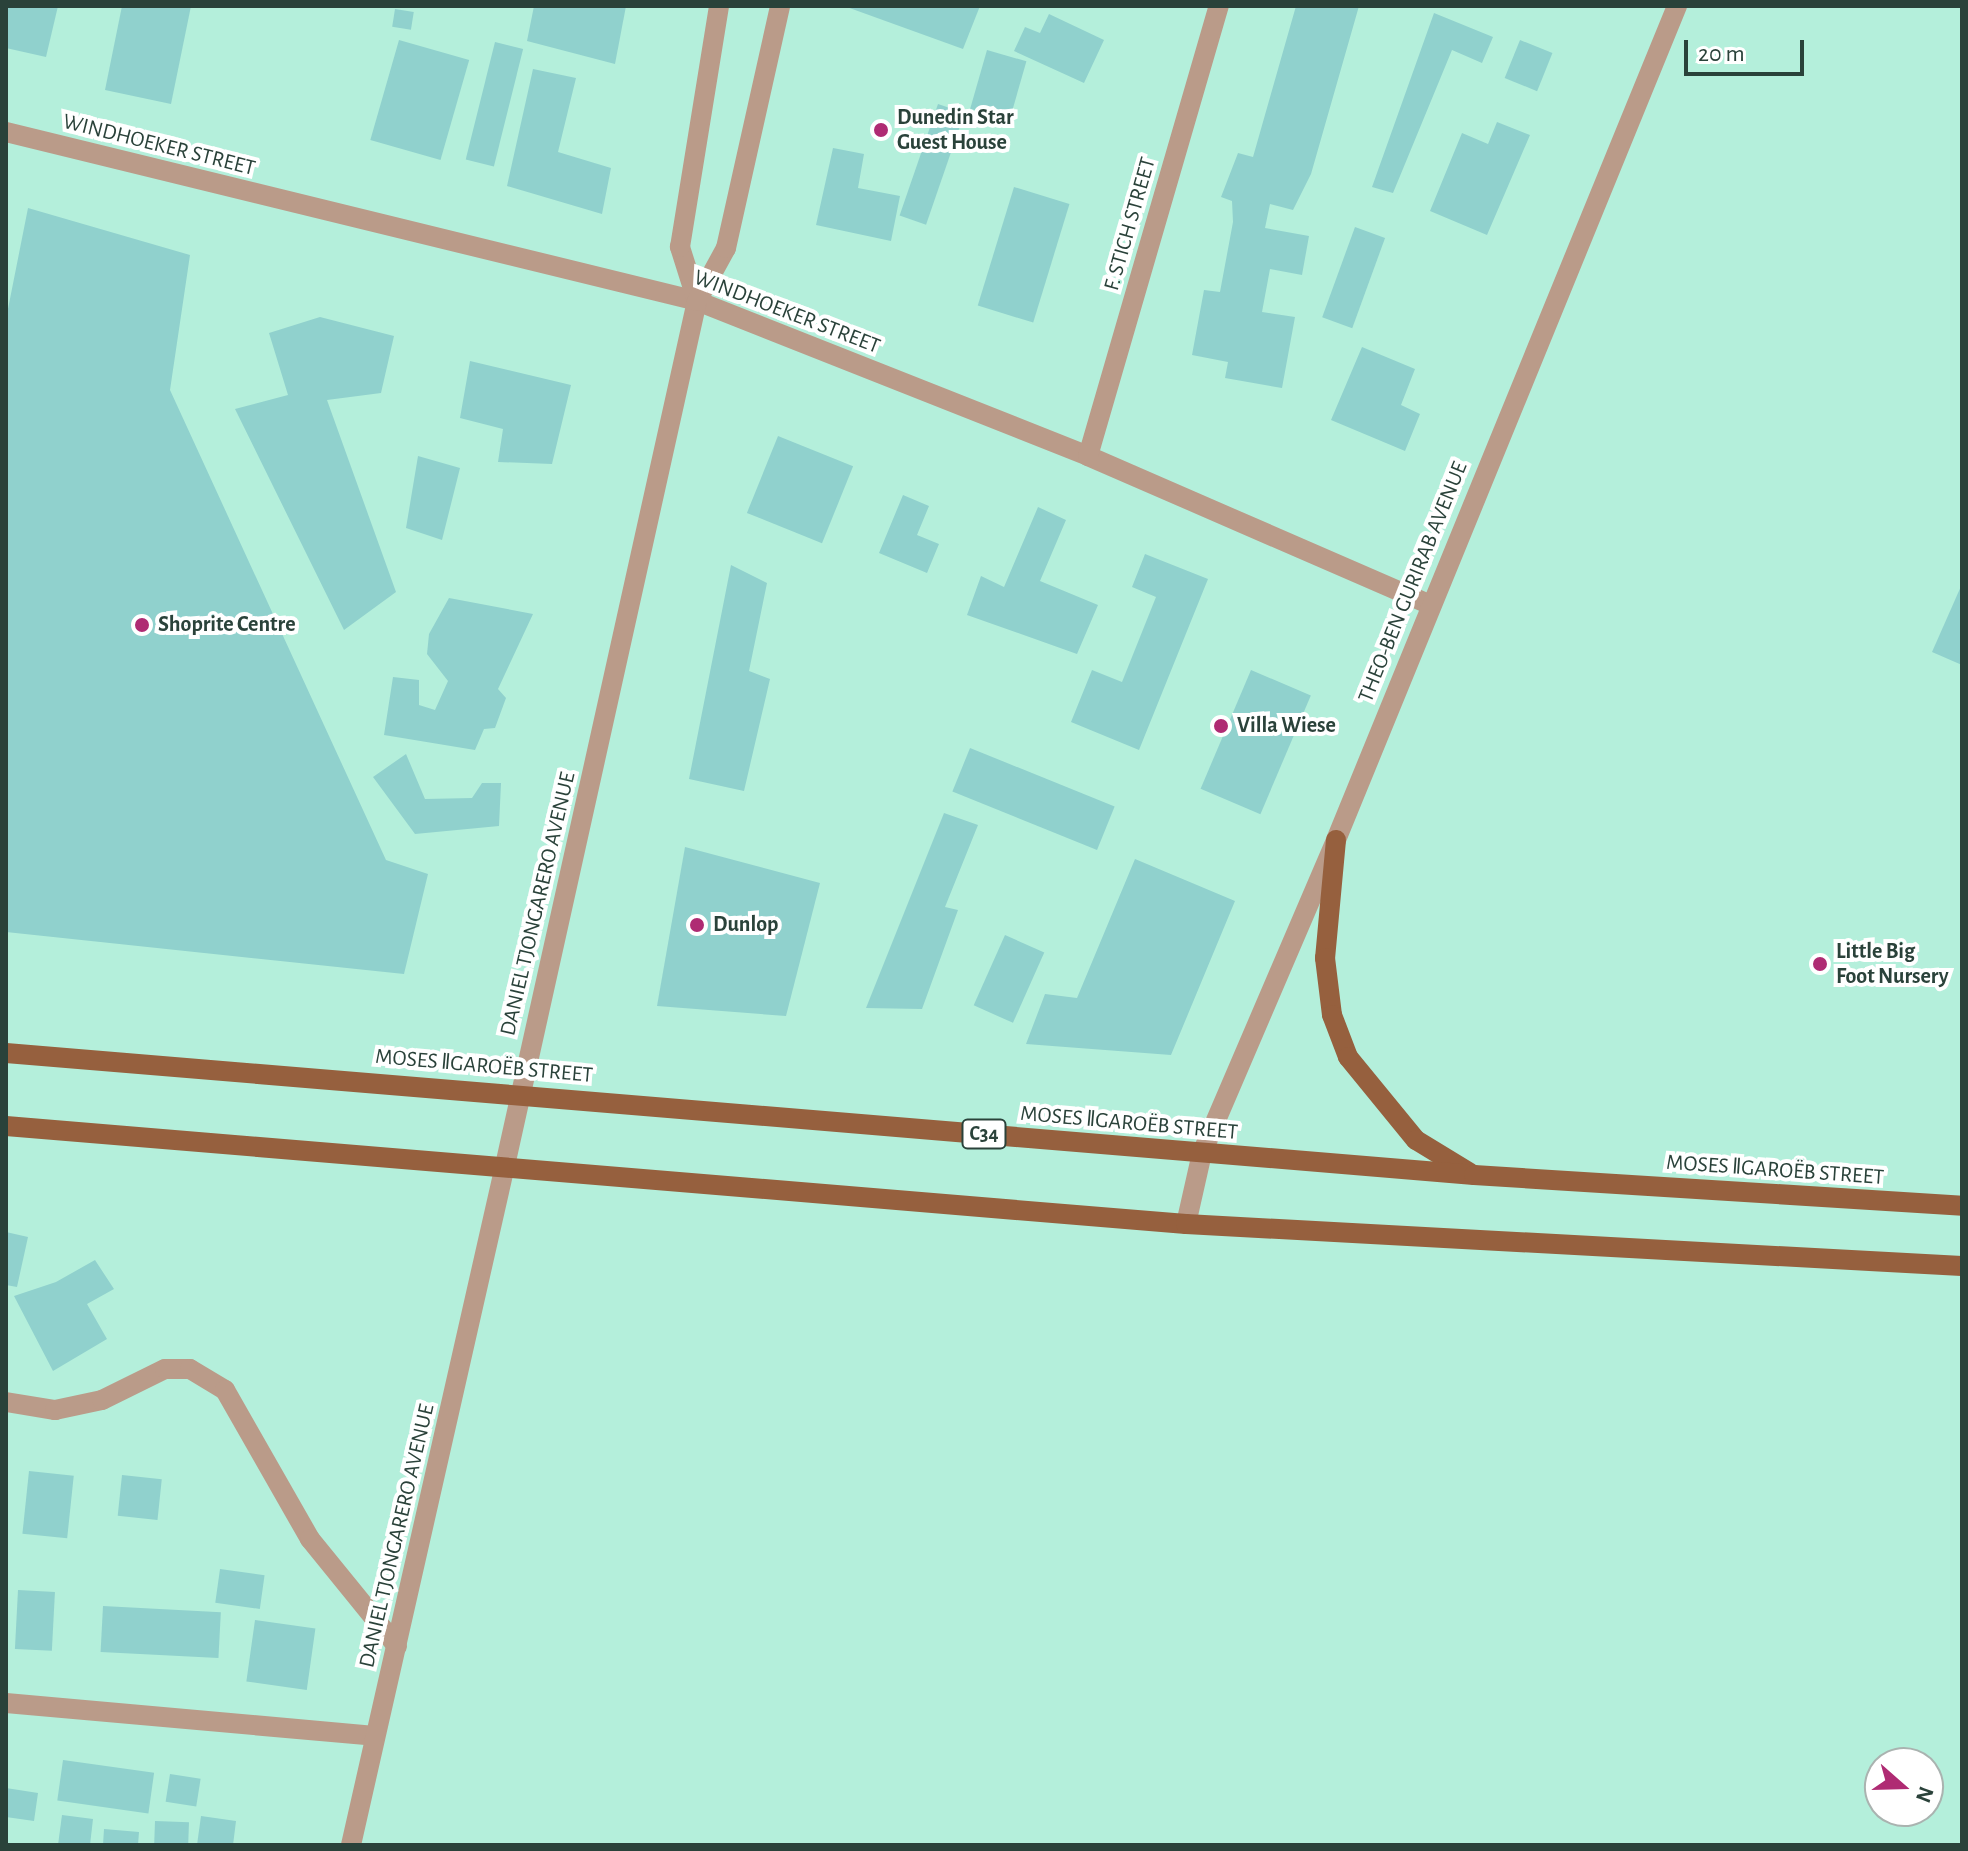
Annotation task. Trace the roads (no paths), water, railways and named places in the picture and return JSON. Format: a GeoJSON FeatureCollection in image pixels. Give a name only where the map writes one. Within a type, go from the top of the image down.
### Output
{"type":"FeatureCollection","features":[{"type":"Feature","properties":{"kind":"main road"},"geometry":{"type":"LineString","coordinates":[[1336,840],[1325,958],[1332,1015],[1348,1057],[1416,1140],[1474,1175]]}},
{"type":"Feature","properties":{"kind":"main road","name":"MOSES ǁGAROËB STREET"},"geometry":{"type":"LineString","coordinates":[[6,1053],[520,1092],[1474,1175],[1962,1206]]}},
{"type":"Feature","properties":{"kind":"main road"},"geometry":{"type":"LineString","coordinates":[[6,1126],[504,1170],[1186,1224],[1962,1266]]}},
{"type":"Feature","properties":{"kind":"street"},"geometry":{"type":"LineString","coordinates":[[697,301],[680,247],[719,6]]}},
{"type":"Feature","properties":{"kind":"street","name":"DANIEL TJONGARERO AVENUE"},"geometry":{"type":"LineString","coordinates":[[351,1845],[697,301],[726,248],[780,6]]}},
{"type":"Feature","properties":{"kind":"street","name":"F. STICH STREET"},"geometry":{"type":"LineString","coordinates":[[1088,456],[1219,6]]}},
{"type":"Feature","properties":{"kind":"street","name":"THEO-BEN GURIRAB AVENUE"},"geometry":{"type":"LineString","coordinates":[[1186,1224],[1202,1153],[1336,840],[1428,604],[1677,6]]}},
{"type":"Feature","properties":{"kind":"street","name":"WINDHOEKER STREET"},"geometry":{"type":"LineString","coordinates":[[6,132],[697,301],[1088,456],[1428,604]]}},
{"type":"Feature","properties":{"kind":"street"},"geometry":{"type":"LineString","coordinates":[[6,1402],[55,1410],[102,1400],[165,1369],[190,1369],[225,1390],[310,1539],[397,1646]]}},
{"type":"Feature","properties":{"kind":"street"},"geometry":{"type":"LineString","coordinates":[[6,1703],[375,1736]]}},
{"type":"Feature","properties":{"kind":"place","name":"Dunedin Star Guest House"},"geometry":{"type":"Point","coordinates":[881,130]}},
{"type":"Feature","properties":{"kind":"place","name":"Shoprite Centre"},"geometry":{"type":"Point","coordinates":[142,625]}},
{"type":"Feature","properties":{"kind":"place","name":"Villa Wiese"},"geometry":{"type":"Point","coordinates":[1221,726]}},
{"type":"Feature","properties":{"kind":"place","name":"Dunlop"},"geometry":{"type":"Point","coordinates":[697,925]}},
{"type":"Feature","properties":{"kind":"place","name":"Little Big Foot Nursery"},"geometry":{"type":"Point","coordinates":[1820,964]}}]}
